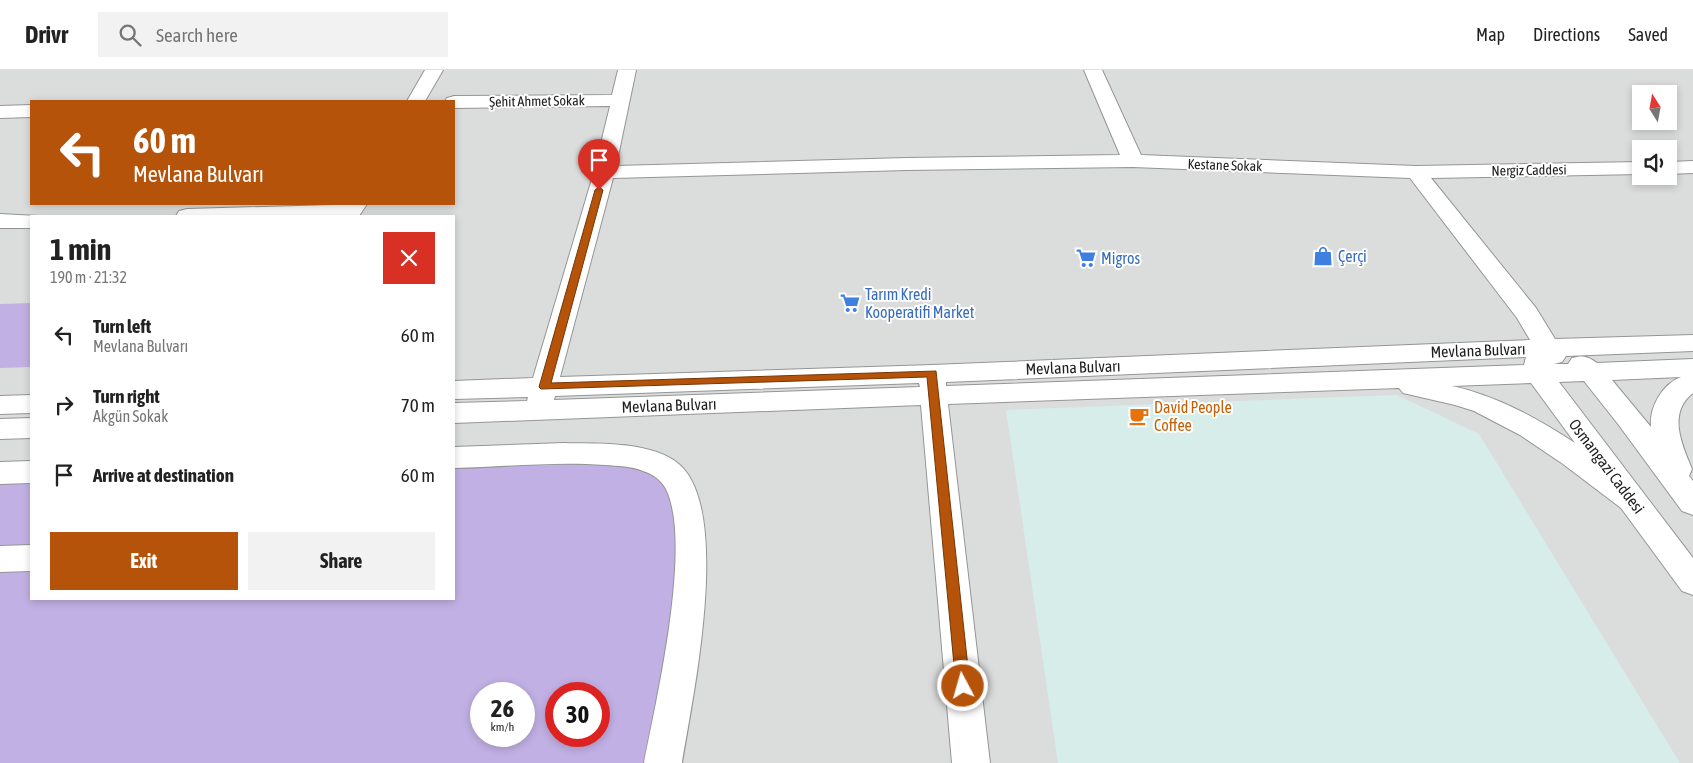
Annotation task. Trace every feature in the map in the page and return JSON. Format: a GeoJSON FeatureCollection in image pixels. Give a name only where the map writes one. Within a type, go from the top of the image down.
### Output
{"type":"FeatureCollection","features":[{"type":"Feature","properties":{"kind":"street"},"geometry":{"type":"LineString","coordinates":[[417,100],[434,70]]}},
{"type":"Feature","properties":{"kind":"street"},"geometry":{"type":"LineString","coordinates":[[541,398],[604,172],[626,70]]}},
{"type":"Feature","properties":{"kind":"street"},"geometry":{"type":"LineString","coordinates":[[1093,70],[1134,161]]}},
{"type":"Feature","properties":{"kind":"street","name":"Şehit Ahmet Sokak"},"geometry":{"type":"LineString","coordinates":[[455,102],[620,100]]}},
{"type":"Feature","properties":{"kind":"street"},"geometry":{"type":"LineString","coordinates":[[0,112],[30,111]]}},
{"type":"Feature","properties":{"kind":"street","name":"Kestane Sokak"},"geometry":{"type":"LineString","coordinates":[[604,172],[907,164],[1134,161],[1416,172]]}},
{"type":"Feature","properties":{"kind":"street"},"geometry":{"type":"LineString","coordinates":[[1677,168],[1693,167]]}},
{"type":"Feature","properties":{"kind":"street","name":"Nergiz Caddesi"},"geometry":{"type":"LineString","coordinates":[[1416,172],[1632,168]]}},
{"type":"Feature","properties":{"kind":"street","name":"Osmangazi Caddesi"},"geometry":{"type":"LineString","coordinates":[[1416,172],[1528,314],[1546,359],[1635,502],[1693,582]]}},
{"type":"Feature","properties":{"kind":"street"},"geometry":{"type":"LineString","coordinates":[[294,215],[351,211],[355,205]]}},
{"type":"Feature","properties":{"kind":"street"},"geometry":{"type":"LineString","coordinates":[[0,221],[30,220]]}},
{"type":"Feature","properties":{"kind":"street"},"geometry":{"type":"LineString","coordinates":[[1546,359],[1619,345],[1693,343]]}},
{"type":"Feature","properties":{"kind":"street","name":"Mevlana Bulvarı"},"geometry":{"type":"LineString","coordinates":[[933,384],[1483,350],[1546,359]]}},
{"type":"Feature","properties":{"kind":"street"},"geometry":{"type":"LineString","coordinates":[[1546,359],[1576,361],[1590,372],[1628,416],[1692,502]]}},
{"type":"Feature","properties":{"kind":"street","name":"Mevlana Bulvarı"},"geometry":{"type":"LineString","coordinates":[[455,390],[541,398],[933,384],[1309,380],[1546,359]]}},
{"type":"Feature","properties":{"kind":"street"},"geometry":{"type":"LineString","coordinates":[[1590,372],[1693,368]]}},
{"type":"Feature","properties":{"kind":"street"},"geometry":{"type":"LineString","coordinates":[[1309,380],[1403,386],[1463,397],[1503,414],[1552,443],[1635,502]]}},
{"type":"Feature","properties":{"kind":"street"},"geometry":{"type":"LineString","coordinates":[[1692,502],[1667,440],[1664,414],[1672,398],[1684,385],[1693,383]]}},
{"type":"Feature","properties":{"kind":"street"},"geometry":{"type":"LineString","coordinates":[[933,384],[971,763]]}},
{"type":"Feature","properties":{"kind":"street","name":"Mevlana Bulvarı"},"geometry":{"type":"LineString","coordinates":[[455,413],[541,398]]}},
{"type":"Feature","properties":{"kind":"street"},"geometry":{"type":"LineString","coordinates":[[0,405],[30,404]]}},
{"type":"Feature","properties":{"kind":"street"},"geometry":{"type":"LineString","coordinates":[[0,429],[30,428]]}},
{"type":"Feature","properties":{"kind":"street"},"geometry":{"type":"LineString","coordinates":[[455,458],[603,453],[637,457],[664,467],[680,485],[689,518],[691,561],[687,615],[663,763]]}},
{"type":"Feature","properties":{"kind":"street"},"geometry":{"type":"LineString","coordinates":[[0,473],[30,472]]}},
{"type":"Feature","properties":{"kind":"street"},"geometry":{"type":"LineString","coordinates":[[0,559],[30,558]]}},
{"type":"Feature","properties":{"kind":"shaded area"},"geometry":{"type":"Polygon","coordinates":[[[0,70],[1693,70],[1693,763],[0,763],[0,70]]]}},
{"type":"Feature","properties":{"kind":"shaded area"},"geometry":{"type":"Polygon","coordinates":[[[30,303],[30,367],[0,368],[0,304],[30,303]]]}},
{"type":"Feature","properties":{"kind":"shaded area"},"geometry":{"type":"Polygon","coordinates":[[[1397,395],[1479,434],[1680,763],[1058,763],[1006,410],[1397,395]]]}},
{"type":"Feature","properties":{"kind":"shaded area"},"geometry":{"type":"Polygon","coordinates":[[[603,453],[664,467],[689,518],[663,763],[0,763],[0,473],[30,472],[30,600],[455,600],[455,458],[603,453]]]}},
{"type":"Feature","properties":{"kind":"place","name":"Çerçi"},"geometry":{"type":"Point","coordinates":[1323,256]}},
{"type":"Feature","properties":{"kind":"place","name":"Migros"},"geometry":{"type":"Point","coordinates":[1086,258]}},
{"type":"Feature","properties":{"kind":"place","name":"Tarım Kredi Kooperatifi Market"},"geometry":{"type":"Point","coordinates":[850,303]}},
{"type":"Feature","properties":{"kind":"place","name":"David People Coffee"},"geometry":{"type":"Point","coordinates":[1139,416]}},
{"type":"Feature","properties":{"kind":"route"},"geometry":{"type":"LineString","coordinates":[[599,190],[545,387],[932,374],[963,686]]}}]}
